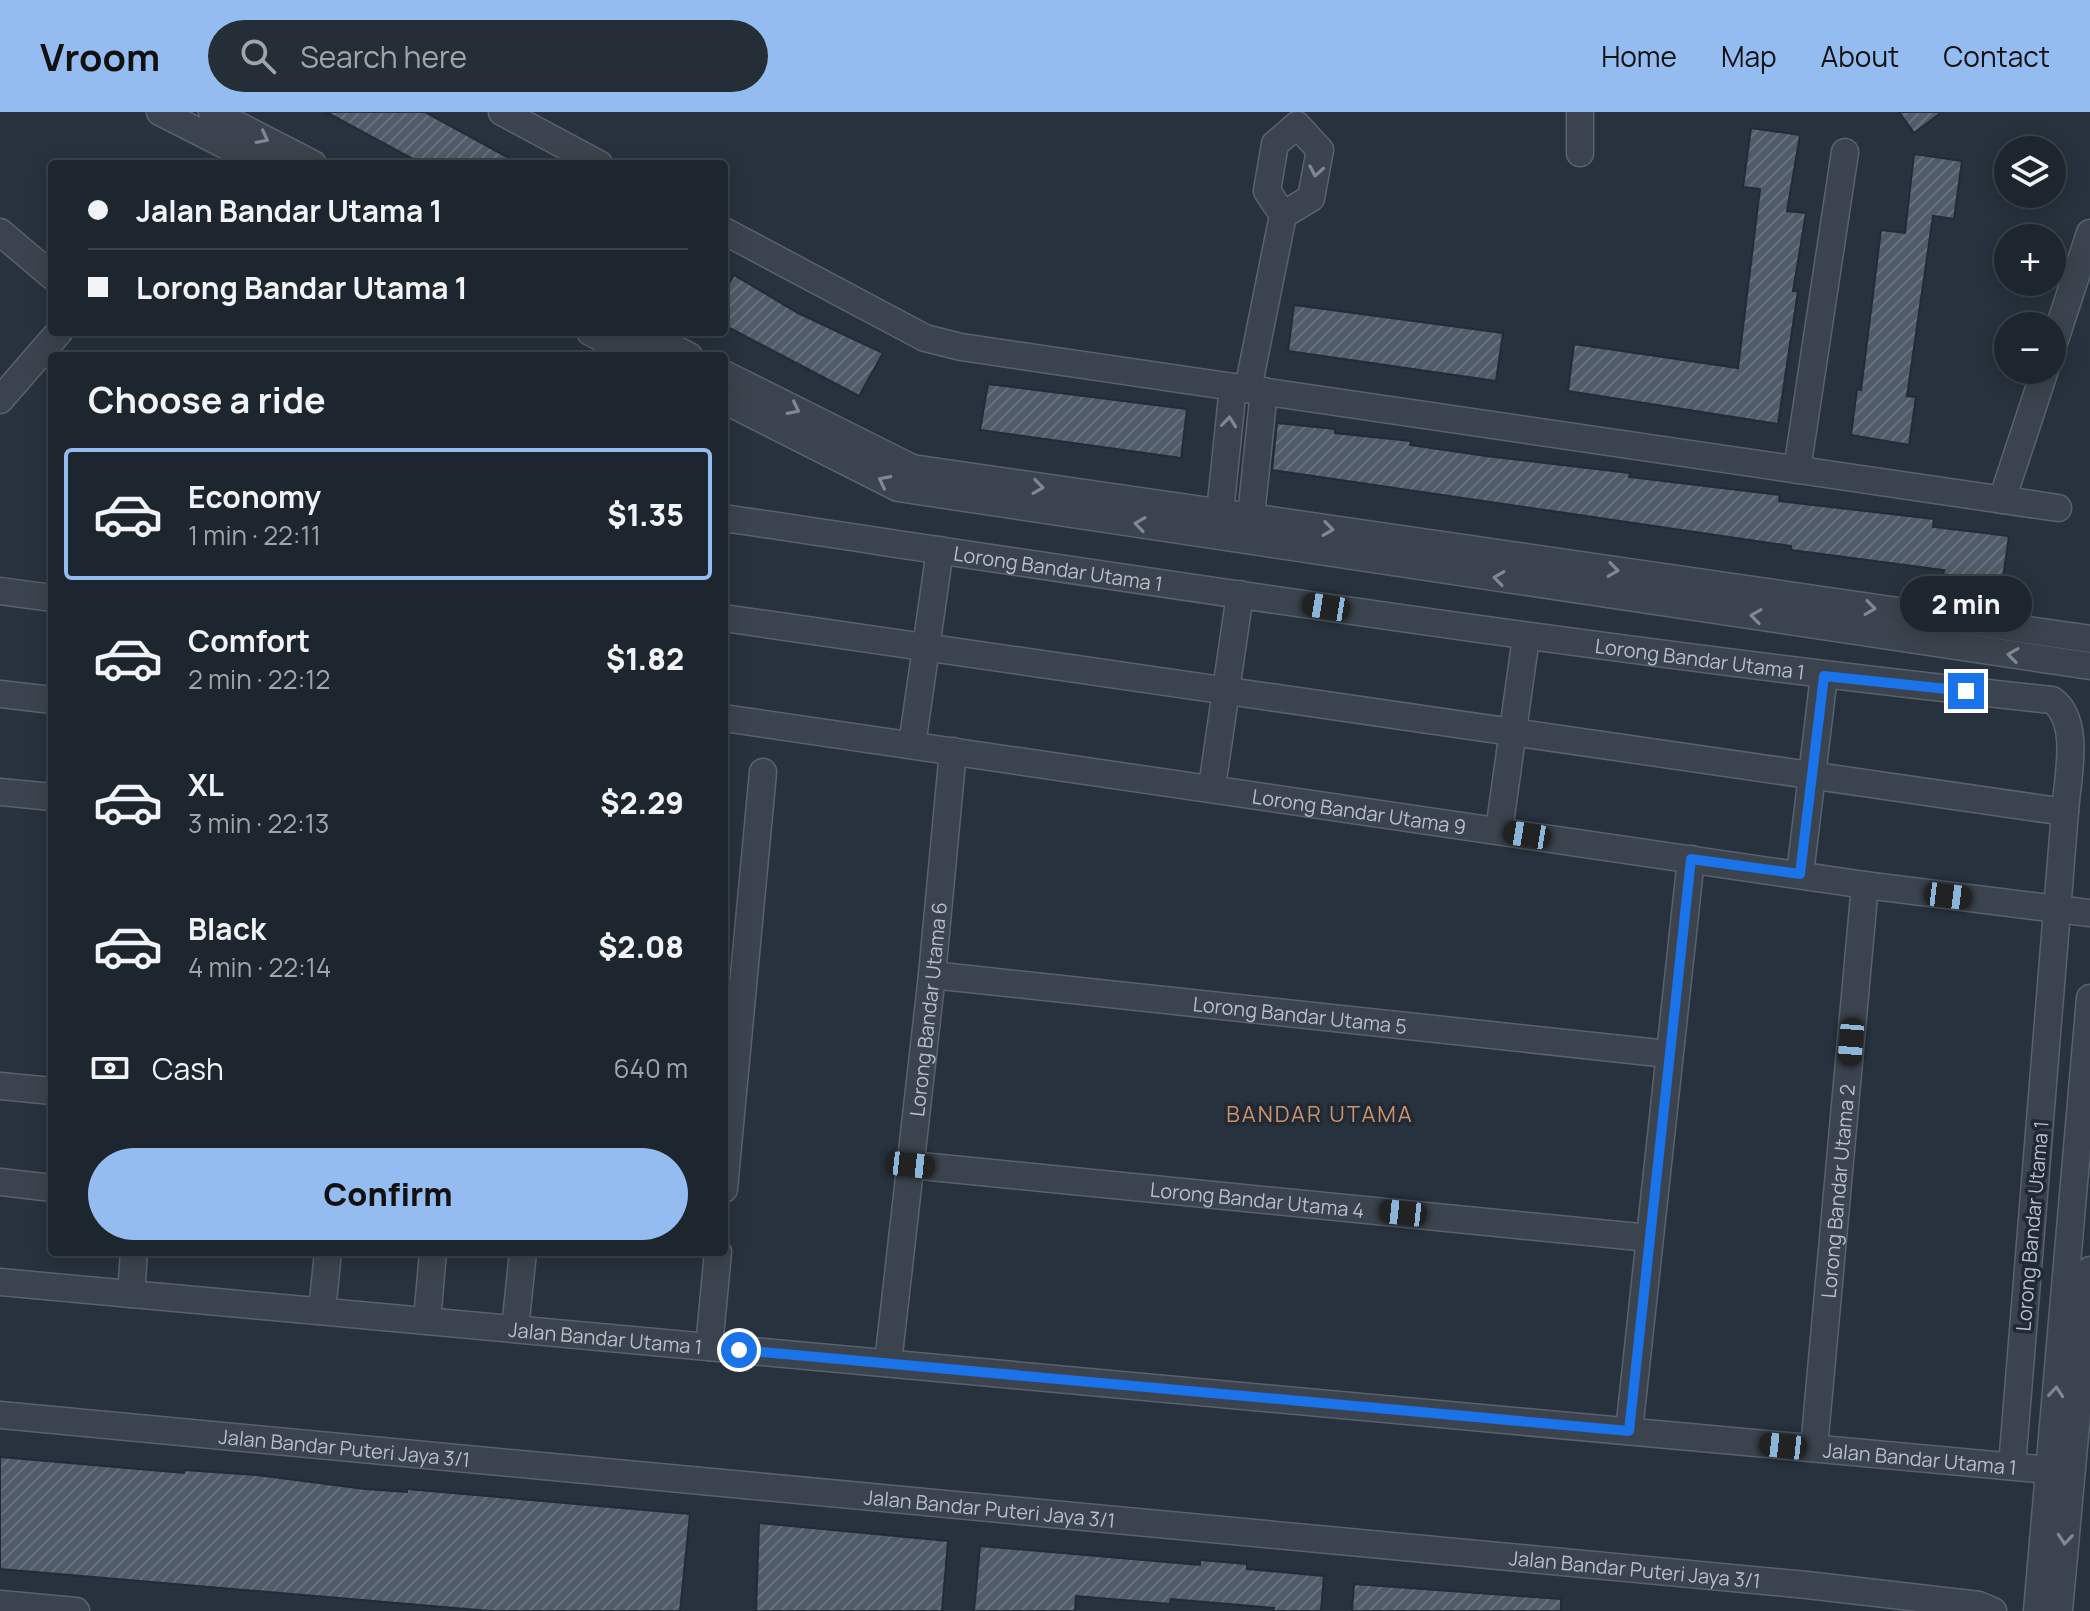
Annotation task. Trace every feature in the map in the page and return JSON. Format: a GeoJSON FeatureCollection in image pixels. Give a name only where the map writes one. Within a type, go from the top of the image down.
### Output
{"type":"FeatureCollection","features":[{"type":"Feature","properties":{"kind":"street"},"geometry":{"type":"LineString","coordinates":[[160,112],[254,160]]}},
{"type":"Feature","properties":{"kind":"street"},"geometry":{"type":"LineString","coordinates":[[212,112],[305,160]]}},
{"type":"Feature","properties":{"kind":"street"},"geometry":{"type":"LineString","coordinates":[[502,112],[592,160]]}},
{"type":"Feature","properties":{"kind":"street"},"geometry":{"type":"LineString","coordinates":[[1580,112],[1580,153]]}},
{"type":"Feature","properties":{"kind":"street"},"geometry":{"type":"LineString","coordinates":[[1797,470],[1845,152]]}},
{"type":"Feature","properties":{"kind":"street"},"geometry":{"type":"LineString","coordinates":[[1218,524],[1224,474],[1248,389],[1283,215]]}},
{"type":"Feature","properties":{"kind":"street"},"geometry":{"type":"LineString","coordinates":[[728,233],[925,338],[961,347],[2058,508]]}},
{"type":"Feature","properties":{"kind":"street"},"geometry":{"type":"LineString","coordinates":[[2064,312],[2090,233]]}},
{"type":"Feature","properties":{"kind":"street"},"geometry":{"type":"LineString","coordinates":[[5,246],[48,273]]}},
{"type":"Feature","properties":{"kind":"street"},"geometry":{"type":"LineString","coordinates":[[0,400],[56,336]]}},
{"type":"Feature","properties":{"kind":"street"},"geometry":{"type":"LineString","coordinates":[[605,336],[671,352]]}},
{"type":"Feature","properties":{"kind":"street"},"geometry":{"type":"LineString","coordinates":[[728,376],[912,468],[1218,524],[2090,666]]}},
{"type":"Feature","properties":{"kind":"street"},"geometry":{"type":"LineString","coordinates":[[2002,500],[2040,384]]}},
{"type":"Feature","properties":{"kind":"street"},"geometry":{"type":"LineString","coordinates":[[1248,389],[1255,478],[1250,529]]}},
{"type":"Feature","properties":{"kind":"street"},"geometry":{"type":"LineString","coordinates":[[728,402],[898,488],[1218,524]]}},
{"type":"Feature","properties":{"kind":"street"},"geometry":{"type":"LineString","coordinates":[[1224,474],[1255,478]]}},
{"type":"Feature","properties":{"kind":"street","name":"Lorong Bandar Utama 1"},"geometry":{"type":"LineString","coordinates":[[728,519],[1526,637],[1824,676],[2052,700],[2061,706],[2069,723],[2059,910],[2012,1466]]}},
{"type":"Feature","properties":{"kind":"street"},"geometry":{"type":"LineString","coordinates":[[1250,529],[2090,639]]}},
{"type":"Feature","properties":{"kind":"street"},"geometry":{"type":"LineString","coordinates":[[912,745],[940,550]]}},
{"type":"Feature","properties":{"kind":"street"},"geometry":{"type":"LineString","coordinates":[[0,591],[48,597]]}},
{"type":"Feature","properties":{"kind":"street"},"geometry":{"type":"LineString","coordinates":[[1212,787],[1240,594]]}},
{"type":"Feature","properties":{"kind":"street"},"geometry":{"type":"LineString","coordinates":[[728,619],[2065,812]]}},
{"type":"Feature","properties":{"kind":"street"},"geometry":{"type":"LineString","coordinates":[[1499,831],[1526,637]]}},
{"type":"Feature","properties":{"kind":"street"},"geometry":{"type":"LineString","coordinates":[[1800,874],[1824,676]]}},
{"type":"Feature","properties":{"kind":"street"},"geometry":{"type":"LineString","coordinates":[[0,694],[48,700]]}},
{"type":"Feature","properties":{"kind":"street","name":"Lorong Bandar Utama 9"},"geometry":{"type":"LineString","coordinates":[[728,719],[1865,885],[2090,913]]}},
{"type":"Feature","properties":{"kind":"street","name":"Lorong Bandar Utama 6"},"geometry":{"type":"LineString","coordinates":[[888,1363],[932,975],[953,751]]}},
{"type":"Feature","properties":{"kind":"street"},"geometry":{"type":"LineString","coordinates":[[728,1146],[763,772]]}},
{"type":"Feature","properties":{"kind":"street"},"geometry":{"type":"LineString","coordinates":[[0,792],[48,797]]}},
{"type":"Feature","properties":{"kind":"street"},"geometry":{"type":"LineString","coordinates":[[1629,1431],[1691,859]]}},
{"type":"Feature","properties":{"kind":"street","name":"Lorong Bandar Utama 2"},"geometry":{"type":"LineString","coordinates":[[1814,1448],[1865,885]]}},
{"type":"Feature","properties":{"kind":"street","name":"Lorong Bandar Utama 5"},"geometry":{"type":"LineString","coordinates":[[932,975],[1668,1054]]}},
{"type":"Feature","properties":{"kind":"street"},"geometry":{"type":"LineString","coordinates":[[2048,1607],[2060,1471],[2090,998]]}},
{"type":"Feature","properties":{"kind":"street"},"geometry":{"type":"LineString","coordinates":[[0,1086],[48,1091]]}},
{"type":"Feature","properties":{"kind":"street","name":"Lorong Bandar Utama 4"},"geometry":{"type":"LineString","coordinates":[[911,1165],[1649,1238]]}},
{"type":"Feature","properties":{"kind":"street"},"geometry":{"type":"LineString","coordinates":[[0,1182],[48,1188]]}},
{"type":"Feature","properties":{"kind":"street"},"geometry":{"type":"LineString","coordinates":[[131,1294],[134,1256]]}},
{"type":"Feature","properties":{"kind":"street"},"geometry":{"type":"LineString","coordinates":[[322,1311],[328,1256]]}},
{"type":"Feature","properties":{"kind":"street"},"geometry":{"type":"LineString","coordinates":[[427,1321],[433,1256]]}},
{"type":"Feature","properties":{"kind":"street"},"geometry":{"type":"LineString","coordinates":[[515,1329],[523,1256]]}},
{"type":"Feature","properties":{"kind":"street"},"geometry":{"type":"LineString","coordinates":[[709,1347],[718,1256]]}},
{"type":"Feature","properties":{"kind":"street"},"geometry":{"type":"LineString","coordinates":[[2060,1471],[2085,1375],[2090,1270]]}},
{"type":"Feature","properties":{"kind":"street","name":"Jalan Bandar Utama 1"},"geometry":{"type":"LineString","coordinates":[[0,1282],[2060,1471]]}},
{"type":"Feature","properties":{"kind":"street","name":"Jalan Bandar Puteri Jaya 3/1"},"geometry":{"type":"LineString","coordinates":[[0,1415],[1806,1598],[1986,1608]]}},
{"type":"Feature","properties":{"kind":"street"},"geometry":{"type":"LineString","coordinates":[[0,1604],[76,1611]]}},
{"type":"Feature","properties":{"kind":"building"},"geometry":{"type":"Polygon","coordinates":[[[326,112],[425,112],[513,160],[415,160],[326,112]]]}},
{"type":"Feature","properties":{"kind":"building"},"geometry":{"type":"Polygon","coordinates":[[[1899,112],[1942,112],[1914,133],[1899,112]]]}},
{"type":"Feature","properties":{"kind":"building"},"geometry":{"type":"Polygon","coordinates":[[[1751,128],[1800,135],[1787,211],[1806,213],[1793,291],[1798,291],[1778,424],[1568,391],[1574,344],[1738,368],[1760,189],[1743,187],[1751,128]]]}},
{"type":"Feature","properties":{"kind":"building"},"geometry":{"type":"Polygon","coordinates":[[[1914,154],[1962,161],[1954,219],[1933,216],[1907,396],[1916,397],[1909,445],[1851,435],[1857,389],[1861,390],[1881,230],[1905,233],[1914,154]]]}},
{"type":"Feature","properties":{"kind":"building"},"geometry":{"type":"Polygon","coordinates":[[[734,275],[798,313],[883,353],[859,396],[728,327],[728,285],[734,275]]]}},
{"type":"Feature","properties":{"kind":"building"},"geometry":{"type":"Polygon","coordinates":[[[1294,305],[1503,333],[1496,381],[1288,351],[1294,305]]]}},
{"type":"Feature","properties":{"kind":"building"},"geometry":{"type":"Polygon","coordinates":[[[988,384],[1187,409],[1181,458],[980,430],[988,384]]]}},
{"type":"Feature","properties":{"kind":"building"},"geometry":{"type":"Polygon","coordinates":[[[1277,423],[1411,441],[1410,445],[1486,456],[1630,473],[1629,477],[1780,495],[1779,501],[1934,519],[1933,527],[2009,536],[2002,584],[1943,576],[1944,570],[1791,550],[1791,546],[1272,470],[1277,423]]]}},
{"type":"Feature","properties":{"kind":"building"},"geometry":{"type":"Polygon","coordinates":[[[0,1457],[184,1473],[184,1470],[257,1475],[365,1489],[407,1492],[407,1489],[690,1514],[680,1611],[490,1611],[0,1569],[0,1457]]]}},
{"type":"Feature","properties":{"kind":"building"},"geometry":{"type":"Polygon","coordinates":[[[759,1523],[948,1541],[942,1611],[756,1611],[759,1523]]]}},
{"type":"Feature","properties":{"kind":"building"},"geometry":{"type":"Polygon","coordinates":[[[980,1546],[1200,1565],[1200,1560],[1247,1564],[1247,1569],[1324,1576],[1321,1611],[1273,1611],[1274,1608],[1171,1599],[1170,1604],[1076,1596],[1075,1611],[974,1611],[980,1546]]]}},
{"type":"Feature","properties":{"kind":"building"},"geometry":{"type":"Polygon","coordinates":[[[1354,1584],[1561,1599],[1561,1611],[1352,1611],[1354,1584]]]}},
{"type":"Feature","properties":{"kind":"district","name":"BANDAR UTAMA"},"geometry":{"type":"Point","coordinates":[1320,1114]}},
{"type":"Feature","properties":{"kind":"route"},"geometry":{"type":"LineString","coordinates":[[739,1350],[1629,1431],[1691,859],[1800,874],[1824,676],[1966,691]]}}]}
